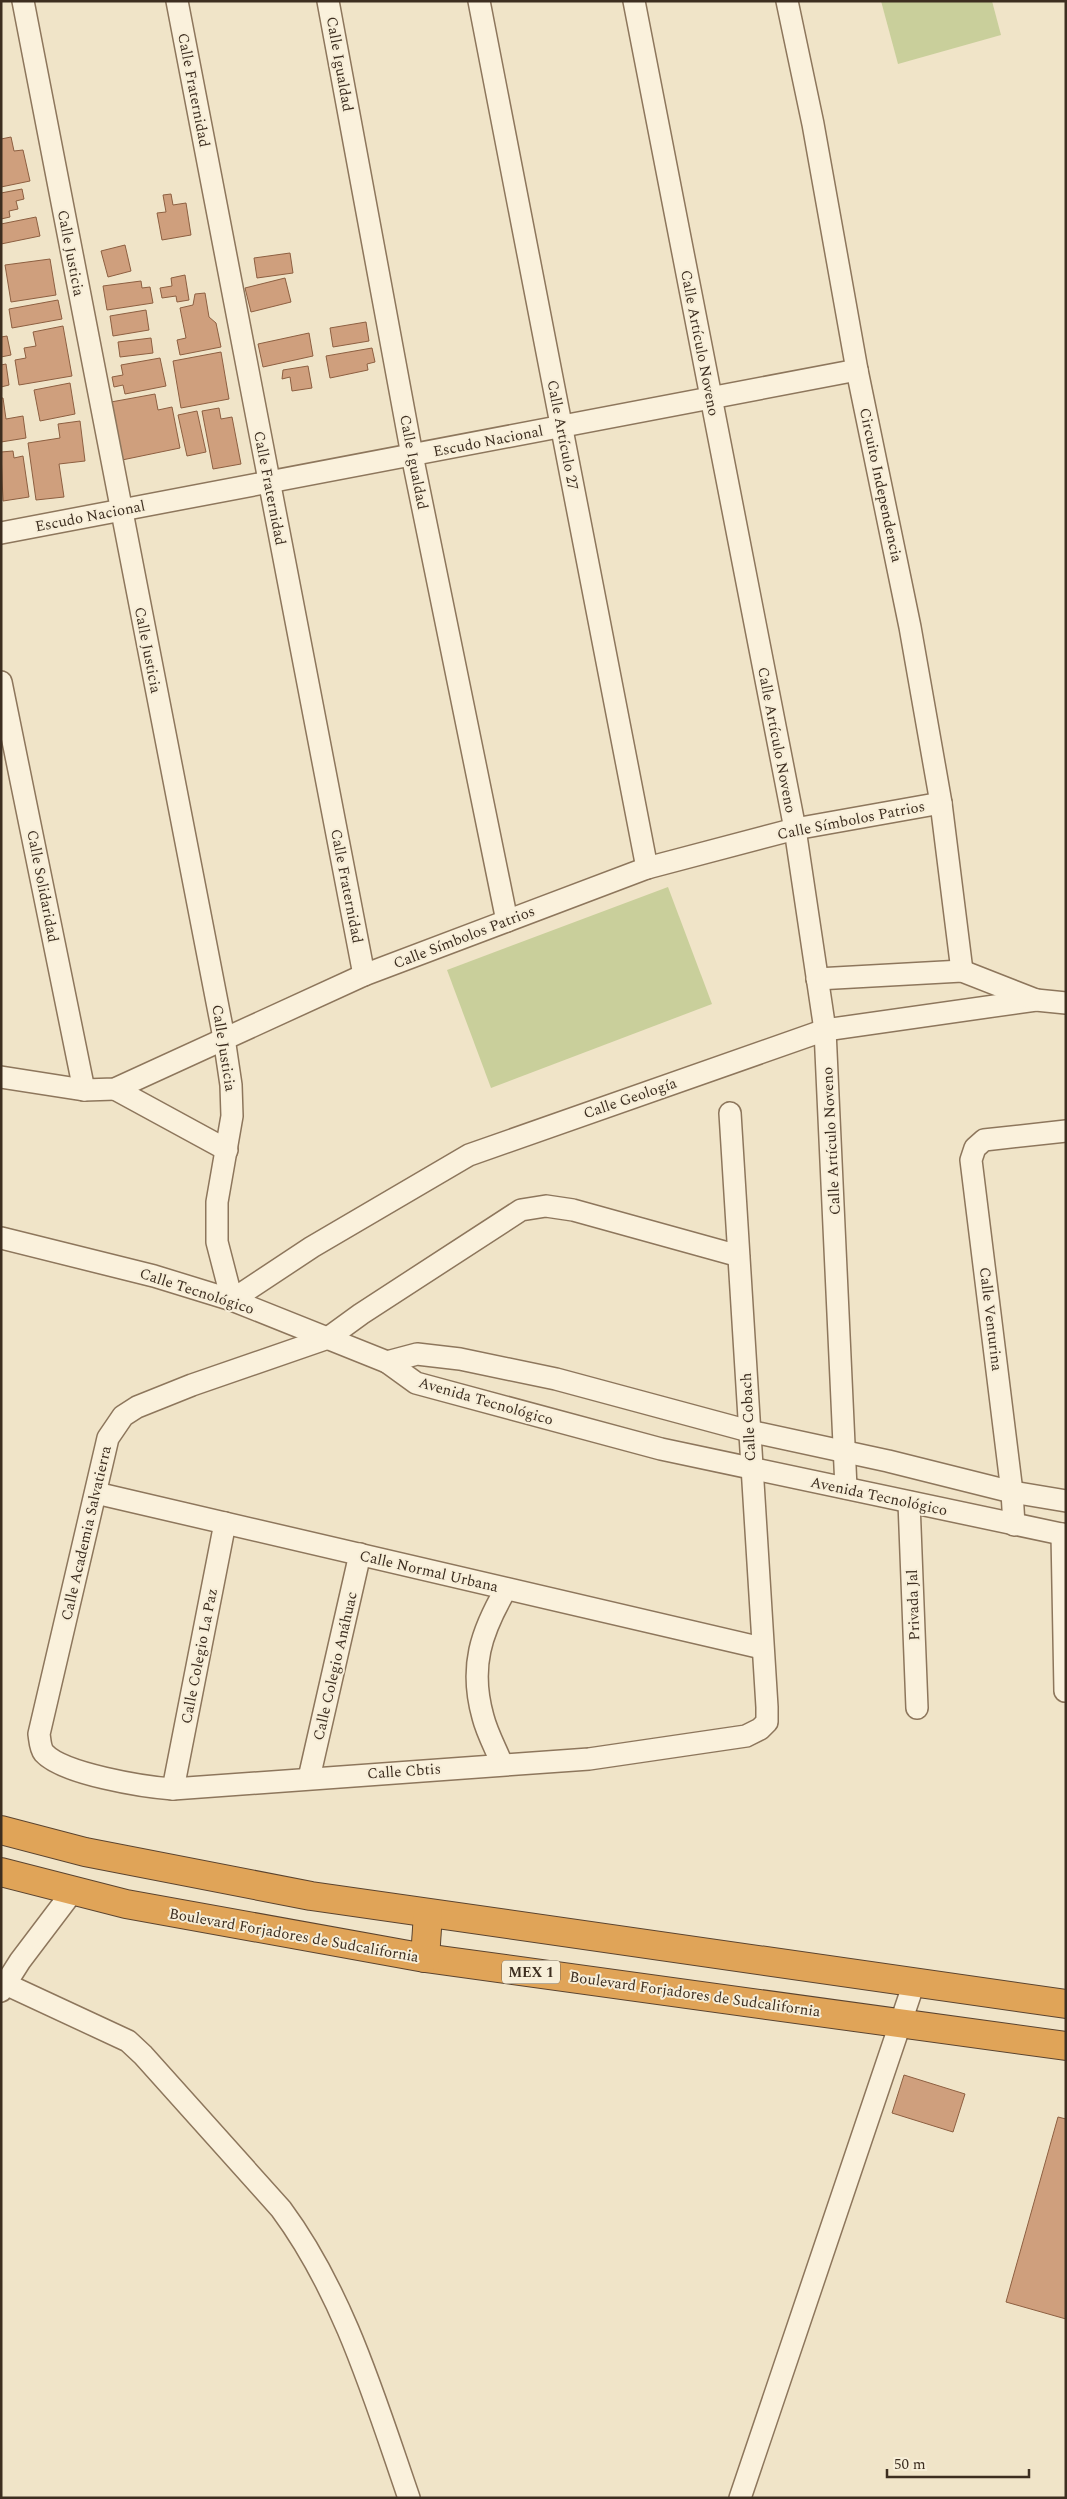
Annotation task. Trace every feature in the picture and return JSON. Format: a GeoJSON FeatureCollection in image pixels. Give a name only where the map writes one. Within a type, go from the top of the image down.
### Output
{"type":"FeatureCollection","features":[{"type":"Feature","properties":{"kind":"highway"},"geometry":{"type":"LineString","coordinates":[[1,1830],[85,1852],[195,1875],[311,1896],[1066,2004]]}},
{"type":"Feature","properties":{"kind":"highway","name":"Boulevard Forjadores de Sudcalifornia"},"geometry":{"type":"LineString","coordinates":[[1,1872],[126,1904],[425,1958],[1066,2046]]}},
{"type":"Feature","properties":{"kind":"highway"},"geometry":{"type":"LineString","coordinates":[[425,1958],[428,1914]]}},
{"type":"Feature","properties":{"kind":"street","name":"Calle Justicia"},"geometry":{"type":"LineString","coordinates":[[23,1],[120,511],[224,1038],[231,1085],[232,1116],[217,1202],[216,1242],[232,1300]]}},
{"type":"Feature","properties":{"kind":"street","name":"Calle Fraternidad"},"geometry":{"type":"LineString","coordinates":[[176,1],[364,975]]}},
{"type":"Feature","properties":{"kind":"street","name":"Calle Igualdad"},"geometry":{"type":"LineString","coordinates":[[328,1],[412,455],[507,921]]}},
{"type":"Feature","properties":{"kind":"street","name":"Calle Artículo 27"},"geometry":{"type":"LineString","coordinates":[[479,1],[647,868]]}},
{"type":"Feature","properties":{"kind":"street","name":"Calle Artículo Noveno"},"geometry":{"type":"LineString","coordinates":[[634,1],[794,830],[825,1030],[846,1453],[846,1488]]}},
{"type":"Feature","properties":{"kind":"street","name":"Circuito Independencia"},"geometry":{"type":"LineString","coordinates":[[787,1],[813,124],[857,370],[910,627],[941,803],[962,971]]}},
{"type":"Feature","properties":{"kind":"street","name":"Escudo Nacional"},"geometry":{"type":"LineString","coordinates":[[1,534],[857,370]]}},
{"type":"Feature","properties":{"kind":"street","name":"Calle Solidaridad"},"geometry":{"type":"LineString","coordinates":[[1,682],[84,1090]]}},
{"type":"Feature","properties":{"kind":"street","name":"Calle Símbolos Patrios"},"geometry":{"type":"LineString","coordinates":[[1,1077],[84,1090],[115,1090],[224,1038],[364,975],[647,868],[794,830],[941,803]]}},
{"type":"Feature","properties":{"kind":"street"},"geometry":{"type":"LineString","coordinates":[[817,979],[962,971],[1036,1000]]}},
{"type":"Feature","properties":{"kind":"street","name":"Calle Geología"},"geometry":{"type":"LineString","coordinates":[[232,1300],[312,1247],[469,1155],[825,1030],[1036,1000],[1066,1003]]}},
{"type":"Feature","properties":{"kind":"street"},"geometry":{"type":"LineString","coordinates":[[115,1090],[227,1150]]}},
{"type":"Feature","properties":{"kind":"street","name":"Calle Cobach"},"geometry":{"type":"LineString","coordinates":[[730,1113],[767,1722]]}},
{"type":"Feature","properties":{"kind":"street","name":"Calle Venturina"},"geometry":{"type":"LineString","coordinates":[[1014,1525],[1012,1492],[971,1160],[975,1148],[984,1140],[1066,1131]]}},
{"type":"Feature","properties":{"kind":"street","name":"Calle Academia Salvatierra"},"geometry":{"type":"LineString","coordinates":[[42,1751],[39,1734],[108,1438],[115,1426],[130,1412],[176,1391],[328,1338],[361,1314],[521,1210],[534,1207],[573,1210],[739,1256]]}},
{"type":"Feature","properties":{"kind":"street","name":"Calle Tecnológico"},"geometry":{"type":"LineString","coordinates":[[1,1238],[154,1276],[232,1300],[386,1362]]}},
{"type":"Feature","properties":{"kind":"street","name":"Avenida Tecnológico"},"geometry":{"type":"LineString","coordinates":[[386,1362],[417,1354],[460,1359],[575,1384],[749,1431],[888,1461],[1012,1492],[1066,1501]]}},
{"type":"Feature","properties":{"kind":"street","name":"Avenida Tecnológico"},"geometry":{"type":"LineString","coordinates":[[386,1362],[416,1383],[450,1394],[661,1448],[751,1469],[1064,1535]]}},
{"type":"Feature","properties":{"kind":"street","name":"Calle Normal Urbana"},"geometry":{"type":"LineString","coordinates":[[96,1493],[762,1648]]}},
{"type":"Feature","properties":{"kind":"street","name":"Privada Jal"},"geometry":{"type":"LineString","coordinates":[[909,1502],[917,1708]]}},
{"type":"Feature","properties":{"kind":"street","name":"Calle Colegio La Paz"},"geometry":{"type":"LineString","coordinates":[[173,1790],[225,1523]]}},
{"type":"Feature","properties":{"kind":"street"},"geometry":{"type":"LineString","coordinates":[[1064,1535],[1065,1691]]}},
{"type":"Feature","properties":{"kind":"street","name":"Calle Colegio Anáhuac"},"geometry":{"type":"LineString","coordinates":[[309,1778],[360,1554]]}},
{"type":"Feature","properties":{"kind":"street"},"geometry":{"type":"LineString","coordinates":[[502,1764],[483,1719],[478,1688],[478,1660],[487,1620],[506,1588]]}},
{"type":"Feature","properties":{"kind":"street","name":"Calle Cbtis"},"geometry":{"type":"LineString","coordinates":[[42,1751],[56,1762],[71,1769],[151,1788],[173,1790],[309,1778],[589,1759],[746,1736],[760,1729],[767,1722]]}},
{"type":"Feature","properties":{"kind":"street"},"geometry":{"type":"LineString","coordinates":[[73,1891],[3,1986],[128,2041],[281,2210],[299,2233],[344,2322],[367,2378],[409,2498]]}},
{"type":"Feature","properties":{"kind":"street"},"geometry":{"type":"LineString","coordinates":[[740,2498],[914,1983]]}},
{"type":"Feature","properties":{"kind":"green space"},"geometry":{"type":"Polygon","coordinates":[[[881,1],[992,1],[1001,35],[898,64],[881,1]]]}},
{"type":"Feature","properties":{"kind":"green space"},"geometry":{"type":"Polygon","coordinates":[[[668,887],[712,1004],[491,1088],[447,970],[668,887]]]}},
{"type":"Feature","properties":{"kind":"building"},"geometry":{"type":"Polygon","coordinates":[[[11,137],[14,151],[23,150],[30,181],[1,187],[1,139],[11,137]]]}},
{"type":"Feature","properties":{"kind":"building"},"geometry":{"type":"Polygon","coordinates":[[[22,189],[24,199],[16,201],[18,209],[9,211],[10,217],[1,219],[1,193],[22,189]]]}},
{"type":"Feature","properties":{"kind":"building"},"geometry":{"type":"Polygon","coordinates":[[[171,194],[173,205],[186,203],[191,235],[162,240],[157,213],[166,212],[163,195],[171,194]]]}},
{"type":"Feature","properties":{"kind":"building"},"geometry":{"type":"Polygon","coordinates":[[[36,217],[40,236],[1,244],[1,224],[36,217]]]}},
{"type":"Feature","properties":{"kind":"building"},"geometry":{"type":"Polygon","coordinates":[[[125,245],[131,271],[108,277],[101,251],[125,245]]]}},
{"type":"Feature","properties":{"kind":"building"},"geometry":{"type":"Polygon","coordinates":[[[290,253],[293,273],[257,278],[254,258],[290,253]]]}},
{"type":"Feature","properties":{"kind":"building"},"geometry":{"type":"Polygon","coordinates":[[[50,259],[56,295],[11,302],[5,265],[50,259]]]}},
{"type":"Feature","properties":{"kind":"building"},"geometry":{"type":"Polygon","coordinates":[[[185,275],[189,300],[177,302],[176,296],[162,298],[160,288],[172,286],[171,278],[185,275]]]}},
{"type":"Feature","properties":{"kind":"building"},"geometry":{"type":"Polygon","coordinates":[[[285,278],[291,302],[251,312],[245,288],[285,278]]]}},
{"type":"Feature","properties":{"kind":"building"},"geometry":{"type":"Polygon","coordinates":[[[141,281],[142,288],[150,287],[153,303],[107,310],[103,286],[141,281]]]}},
{"type":"Feature","properties":{"kind":"building"},"geometry":{"type":"Polygon","coordinates":[[[205,293],[209,317],[216,323],[221,347],[180,355],[177,340],[186,338],[180,308],[193,305],[195,294],[205,293]]]}},
{"type":"Feature","properties":{"kind":"building"},"geometry":{"type":"Polygon","coordinates":[[[58,300],[62,319],[12,328],[9,309],[58,300]]]}},
{"type":"Feature","properties":{"kind":"building"},"geometry":{"type":"Polygon","coordinates":[[[146,310],[149,330],[113,336],[110,316],[146,310]]]}},
{"type":"Feature","properties":{"kind":"building"},"geometry":{"type":"Polygon","coordinates":[[[366,322],[369,341],[333,347],[330,328],[366,322]]]}},
{"type":"Feature","properties":{"kind":"building"},"geometry":{"type":"Polygon","coordinates":[[[63,326],[72,376],[19,385],[15,360],[26,358],[24,348],[36,346],[33,332],[63,326]]]}},
{"type":"Feature","properties":{"kind":"building"},"geometry":{"type":"Polygon","coordinates":[[[309,333],[313,356],[263,367],[258,344],[309,333]]]}},
{"type":"Feature","properties":{"kind":"building"},"geometry":{"type":"Polygon","coordinates":[[[7,336],[11,355],[1,357],[1,337],[7,336]]]}},
{"type":"Feature","properties":{"kind":"building"},"geometry":{"type":"Polygon","coordinates":[[[151,338],[153,353],[120,357],[118,342],[151,338]]]}},
{"type":"Feature","properties":{"kind":"building"},"geometry":{"type":"Polygon","coordinates":[[[372,348],[375,362],[367,364],[368,370],[330,378],[326,356],[372,348]]]}},
{"type":"Feature","properties":{"kind":"building"},"geometry":{"type":"Polygon","coordinates":[[[221,352],[229,399],[181,408],[173,361],[221,352]]]}},
{"type":"Feature","properties":{"kind":"building"},"geometry":{"type":"Polygon","coordinates":[[[160,358],[166,386],[125,394],[123,385],[114,387],[112,377],[123,375],[121,365],[160,358]]]}},
{"type":"Feature","properties":{"kind":"building"},"geometry":{"type":"Polygon","coordinates":[[[6,364],[9,385],[1,387],[1,365],[6,364]]]}},
{"type":"Feature","properties":{"kind":"building"},"geometry":{"type":"Polygon","coordinates":[[[308,366],[312,388],[292,391],[290,377],[282,379],[283,370],[308,366]]]}},
{"type":"Feature","properties":{"kind":"building"},"geometry":{"type":"Polygon","coordinates":[[[70,383],[75,414],[40,421],[34,390],[70,383]]]}},
{"type":"Feature","properties":{"kind":"building"},"geometry":{"type":"Polygon","coordinates":[[[155,394],[158,410],[172,407],[180,448],[122,460],[111,402],[155,394]]]}},
{"type":"Feature","properties":{"kind":"building"},"geometry":{"type":"Polygon","coordinates":[[[1,398],[3,398],[6,419],[23,416],[26,438],[1,442],[1,398]]]}},
{"type":"Feature","properties":{"kind":"building"},"geometry":{"type":"Polygon","coordinates":[[[219,408],[221,419],[232,417],[241,464],[213,469],[202,411],[219,408]]]}},
{"type":"Feature","properties":{"kind":"building"},"geometry":{"type":"Polygon","coordinates":[[[197,411],[206,452],[187,456],[178,415],[197,411]]]}},
{"type":"Feature","properties":{"kind":"building"},"geometry":{"type":"Polygon","coordinates":[[[80,421],[85,461],[59,464],[64,497],[36,500],[28,443],[60,438],[58,424],[80,421]]]}},
{"type":"Feature","properties":{"kind":"building"},"geometry":{"type":"Polygon","coordinates":[[[13,451],[14,458],[23,456],[29,497],[3,501],[1,452],[13,451]]]}},
{"type":"Feature","properties":{"kind":"building"},"geometry":{"type":"Polygon","coordinates":[[[904,2075],[965,2094],[953,2132],[892,2113],[904,2075]]]}},
{"type":"Feature","properties":{"kind":"building"},"geometry":{"type":"Polygon","coordinates":[[[1058,2117],[1066,2119],[1066,2319],[1006,2302],[1058,2117]]]}}]}
